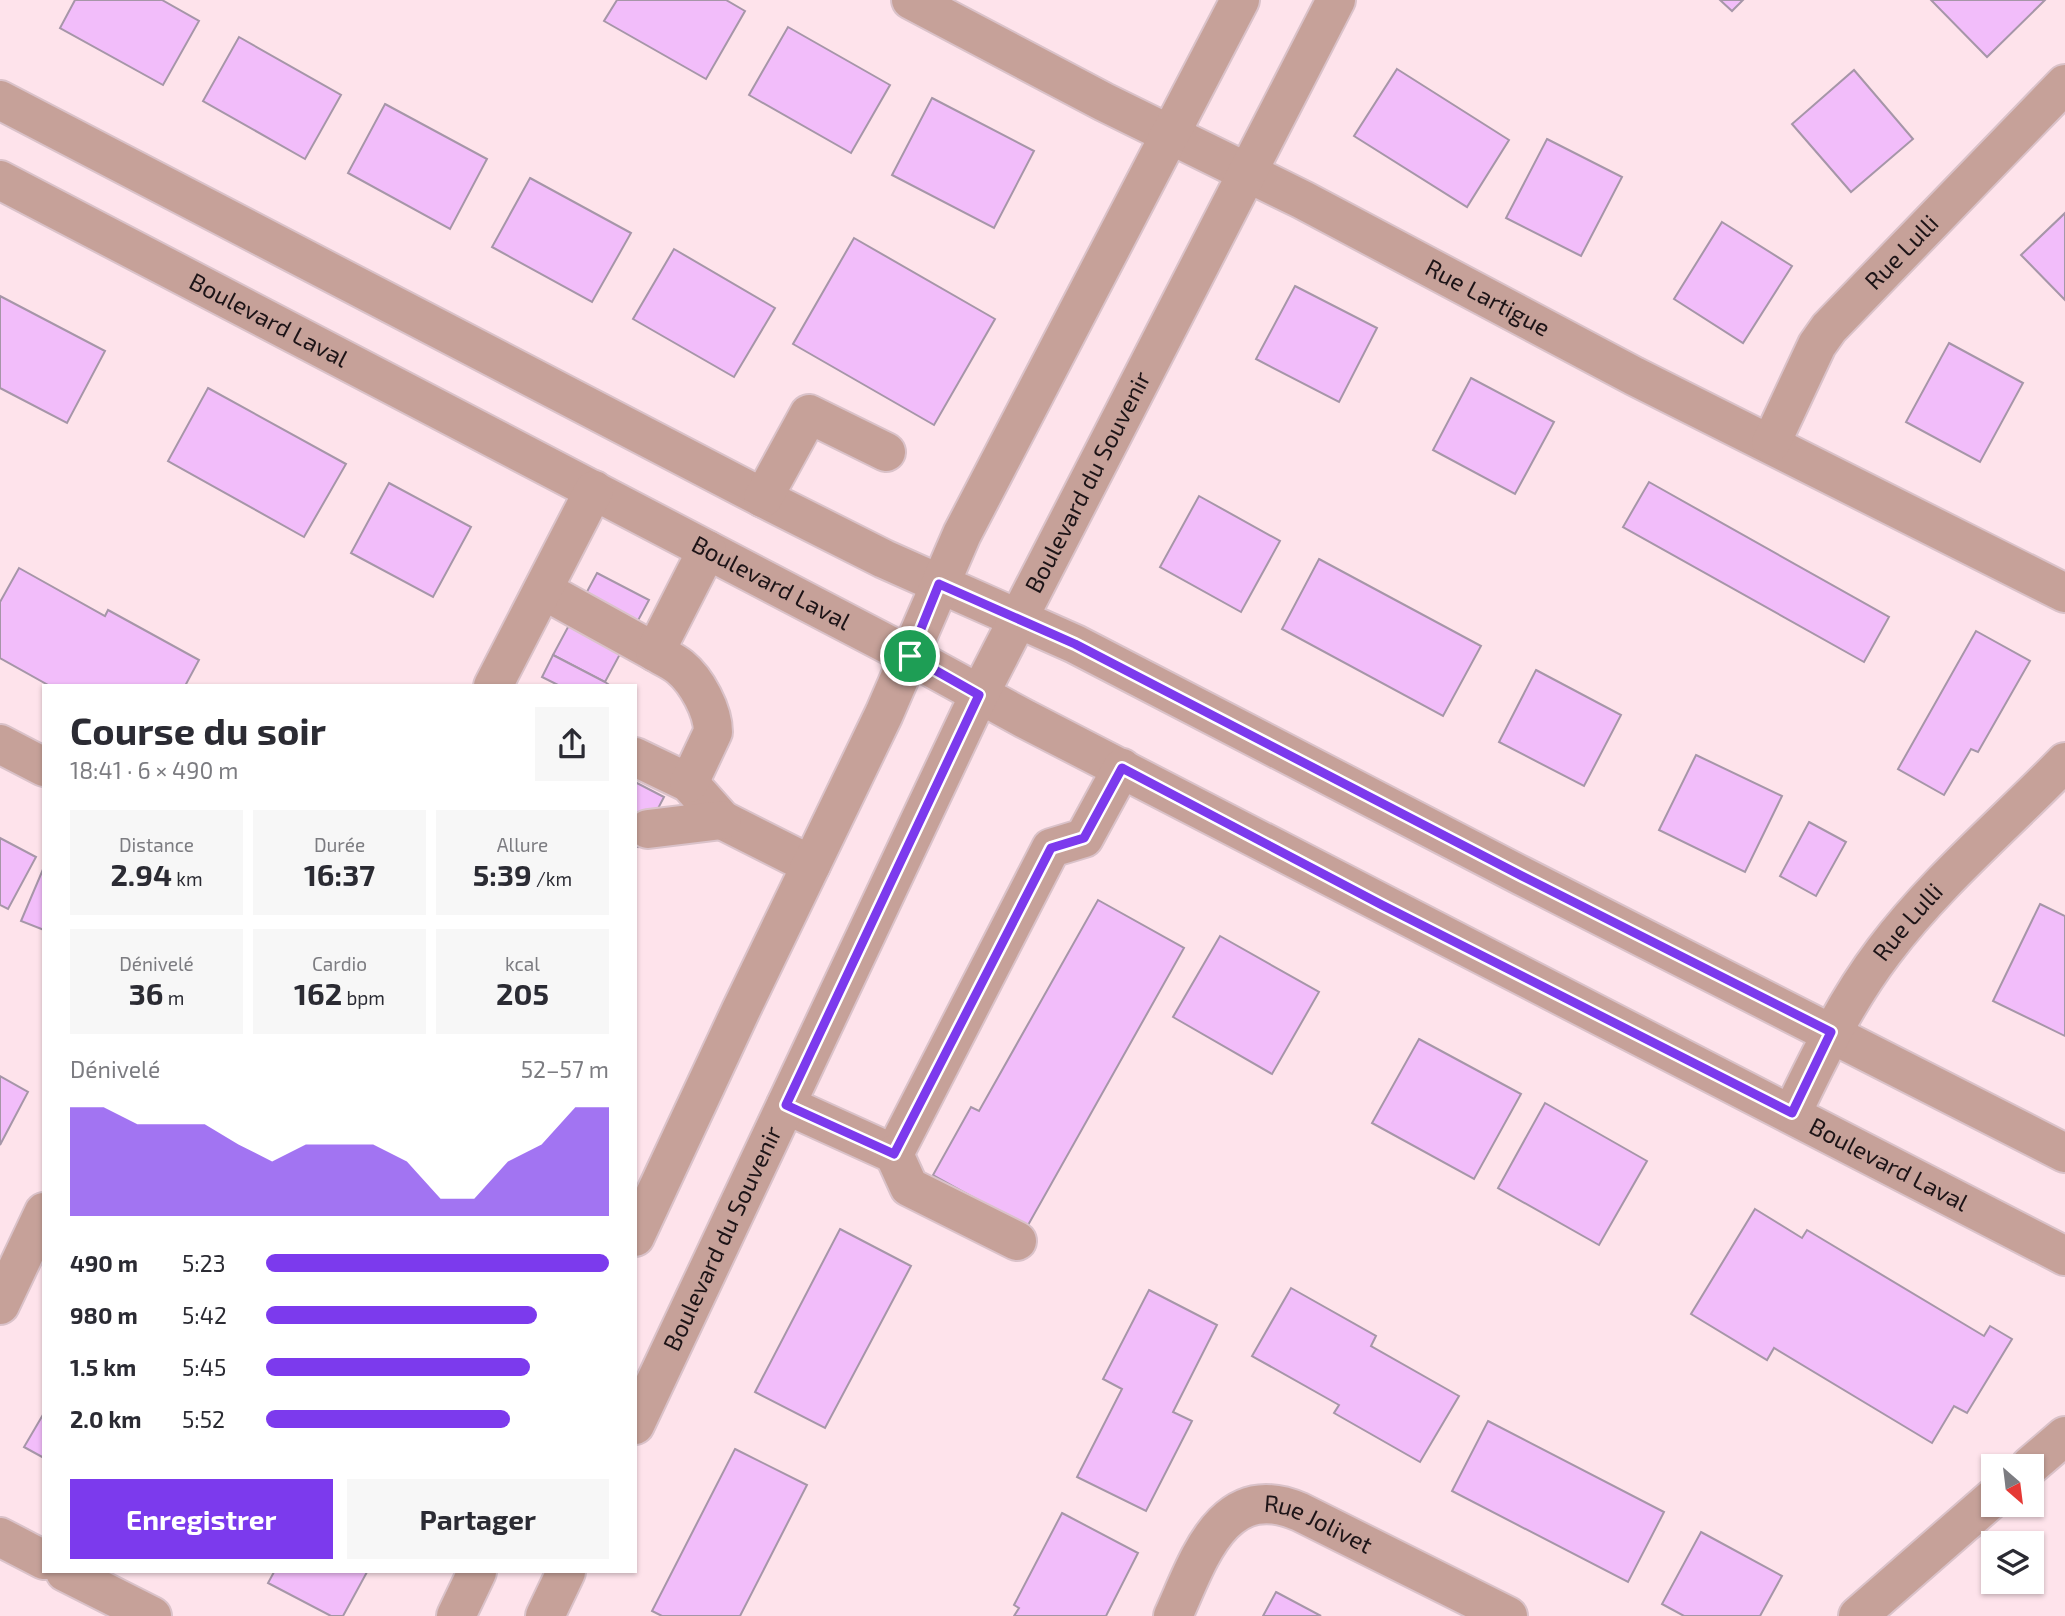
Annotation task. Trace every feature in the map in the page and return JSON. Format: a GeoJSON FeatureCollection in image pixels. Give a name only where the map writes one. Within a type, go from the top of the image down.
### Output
{"type":"FeatureCollection","features":[{"type":"Feature","properties":{"kind":"street","name":"Rue Lartigue"},"geometry":{"type":"LineString","coordinates":[[911,0],[1170,135],[1303,200],[1634,376],[2065,593]]}},
{"type":"Feature","properties":{"kind":"street"},"geometry":{"type":"LineString","coordinates":[[637,1233],[910,656],[969,520],[1240,0]]}},
{"type":"Feature","properties":{"kind":"street","name":"Boulevard du Souvenir"},"geometry":{"type":"LineString","coordinates":[[637,1421],[979,695],[1336,0]]}},
{"type":"Feature","properties":{"kind":"street","name":"Rue Lulli"},"geometry":{"type":"LineString","coordinates":[[1771,443],[1817,345],[1829,328],[2065,84]]}},
{"type":"Feature","properties":{"kind":"street"},"geometry":{"type":"LineString","coordinates":[[0,100],[763,498],[939,584],[1099,656],[1522,876],[2065,1153]]}},
{"type":"Feature","properties":{"kind":"street","name":"Boulevard Laval"},"geometry":{"type":"LineString","coordinates":[[0,180],[1382,905],[1792,1113],[2065,1256]]}},
{"type":"Feature","properties":{"kind":"street"},"geometry":{"type":"LineString","coordinates":[[763,498],[808,414],[886,453]]}},
{"type":"Feature","properties":{"kind":"street"},"geometry":{"type":"LineString","coordinates":[[494,684],[594,490]]}},
{"type":"Feature","properties":{"kind":"street"},"geometry":{"type":"LineString","coordinates":[[655,652],[708,551]]}},
{"type":"Feature","properties":{"kind":"street"},"geometry":{"type":"LineString","coordinates":[[543,590],[655,652],[686,673],[710,713],[713,723],[713,732],[689,783]]}},
{"type":"Feature","properties":{"kind":"street"},"geometry":{"type":"LineString","coordinates":[[0,744],[42,766]]}},
{"type":"Feature","properties":{"kind":"street"},"geometry":{"type":"LineString","coordinates":[[637,758],[689,783],[722,821],[811,865]]}},
{"type":"Feature","properties":{"kind":"street","name":"Rue Lulli"},"geometry":{"type":"LineString","coordinates":[[1792,1113],[1831,1032],[1867,974],[1906,923],[2065,762]]}},
{"type":"Feature","properties":{"kind":"street"},"geometry":{"type":"LineString","coordinates":[[894,1154],[1051,848],[1084,838],[1122,768]]}},
{"type":"Feature","properties":{"kind":"street"},"geometry":{"type":"LineString","coordinates":[[648,829],[722,821]]}},
{"type":"Feature","properties":{"kind":"street"},"geometry":{"type":"LineString","coordinates":[[786,1105],[894,1154],[909,1187],[1017,1241]]}},
{"type":"Feature","properties":{"kind":"street"},"geometry":{"type":"LineString","coordinates":[[0,1305],[10,1258],[42,1215]]}},
{"type":"Feature","properties":{"kind":"street"},"geometry":{"type":"LineString","coordinates":[[2044,1454],[2065,1436]]}},
{"type":"Feature","properties":{"kind":"street","name":"Rue Jolivet"},"geometry":{"type":"LineString","coordinates":[[1173,1616],[1213,1534],[1221,1524],[1252,1507],[1276,1505],[1300,1512],[1508,1616]]}},
{"type":"Feature","properties":{"kind":"street"},"geometry":{"type":"LineString","coordinates":[[1857,1616],[1981,1508]]}},
{"type":"Feature","properties":{"kind":"street"},"geometry":{"type":"LineString","coordinates":[[0,1537],[42,1559]]}},
{"type":"Feature","properties":{"kind":"street"},"geometry":{"type":"LineString","coordinates":[[67,1573],[152,1616]]}},
{"type":"Feature","properties":{"kind":"street"},"geometry":{"type":"LineString","coordinates":[[456,1616],[477,1573]]}},
{"type":"Feature","properties":{"kind":"street"},"geometry":{"type":"LineString","coordinates":[[545,1616],[566,1573]]}},
{"type":"Feature","properties":{"kind":"building"},"geometry":{"type":"Polygon","coordinates":[[[75,0],[162,0],[199,21],[163,85],[60,28],[75,0]]]}},
{"type":"Feature","properties":{"kind":"building"},"geometry":{"type":"Polygon","coordinates":[[[617,0],[726,0],[745,11],[706,79],[604,21],[617,0]]]}},
{"type":"Feature","properties":{"kind":"building"},"geometry":{"type":"Polygon","coordinates":[[[1720,0],[1743,0],[1732,11],[1720,0]]]}},
{"type":"Feature","properties":{"kind":"building"},"geometry":{"type":"Polygon","coordinates":[[[1931,0],[2045,0],[1987,57],[1931,0]]]}},
{"type":"Feature","properties":{"kind":"building"},"geometry":{"type":"Polygon","coordinates":[[[788,27],[890,85],[851,153],[749,95],[788,27]]]}},
{"type":"Feature","properties":{"kind":"building"},"geometry":{"type":"Polygon","coordinates":[[[239,37],[341,95],[305,159],[203,101],[239,37]]]}},
{"type":"Feature","properties":{"kind":"building"},"geometry":{"type":"Polygon","coordinates":[[[1397,69],[1509,140],[1467,207],[1354,136],[1397,69]]]}},
{"type":"Feature","properties":{"kind":"building"},"geometry":{"type":"Polygon","coordinates":[[[1854,70],[1913,139],[1851,192],[1792,124],[1854,70]]]}},
{"type":"Feature","properties":{"kind":"building"},"geometry":{"type":"Polygon","coordinates":[[[932,98],[1034,151],[994,228],[892,175],[932,98]]]}},
{"type":"Feature","properties":{"kind":"building"},"geometry":{"type":"Polygon","coordinates":[[[385,104],[487,159],[450,229],[348,173],[385,104]]]}},
{"type":"Feature","properties":{"kind":"building"},"geometry":{"type":"Polygon","coordinates":[[[1547,139],[1622,177],[1581,256],[1506,218],[1547,139]]]}},
{"type":"Feature","properties":{"kind":"building"},"geometry":{"type":"Polygon","coordinates":[[[530,178],[631,233],[592,302],[492,247],[530,178]]]}},
{"type":"Feature","properties":{"kind":"building"},"geometry":{"type":"Polygon","coordinates":[[[2065,213],[2065,300],[2021,255],[2065,213]]]}},
{"type":"Feature","properties":{"kind":"building"},"geometry":{"type":"Polygon","coordinates":[[[1722,222],[1792,266],[1743,343],[1674,299],[1722,222]]]}},
{"type":"Feature","properties":{"kind":"building"},"geometry":{"type":"Polygon","coordinates":[[[854,238],[995,319],[934,425],[793,344],[854,238]]]}},
{"type":"Feature","properties":{"kind":"building"},"geometry":{"type":"Polygon","coordinates":[[[674,249],[775,308],[734,377],[633,319],[674,249]]]}},
{"type":"Feature","properties":{"kind":"building"},"geometry":{"type":"Polygon","coordinates":[[[1295,286],[1377,328],[1339,402],[1256,359],[1295,286]]]}},
{"type":"Feature","properties":{"kind":"building"},"geometry":{"type":"Polygon","coordinates":[[[0,296],[105,351],[67,423],[0,388],[0,296]]]}},
{"type":"Feature","properties":{"kind":"building"},"geometry":{"type":"Polygon","coordinates":[[[1949,343],[2023,383],[1980,462],[1906,422],[1949,343]]]}},
{"type":"Feature","properties":{"kind":"building"},"geometry":{"type":"Polygon","coordinates":[[[1471,378],[1554,422],[1515,494],[1433,450],[1471,378]]]}},
{"type":"Feature","properties":{"kind":"building"},"geometry":{"type":"Polygon","coordinates":[[[208,388],[346,464],[304,537],[168,461],[208,388]]]}},
{"type":"Feature","properties":{"kind":"building"},"geometry":{"type":"Polygon","coordinates":[[[1649,482],[1889,617],[1864,662],[1623,527],[1649,482]]]}},
{"type":"Feature","properties":{"kind":"building"},"geometry":{"type":"Polygon","coordinates":[[[389,483],[471,527],[433,597],[351,553],[389,483]]]}},
{"type":"Feature","properties":{"kind":"building"},"geometry":{"type":"Polygon","coordinates":[[[1199,496],[1280,541],[1241,612],[1160,567],[1199,496]]]}},
{"type":"Feature","properties":{"kind":"building"},"geometry":{"type":"Polygon","coordinates":[[[1319,559],[1481,646],[1443,716],[1282,629],[1319,559]]]}},
{"type":"Feature","properties":{"kind":"building"},"geometry":{"type":"Polygon","coordinates":[[[19,568],[105,616],[108,610],[199,660],[186,684],[46,684],[0,658],[0,602],[19,568]]]}},
{"type":"Feature","properties":{"kind":"building"},"geometry":{"type":"Polygon","coordinates":[[[597,573],[649,600],[605,682],[553,655],[597,573]]]}},
{"type":"Feature","properties":{"kind":"building"},"geometry":{"type":"Polygon","coordinates":[[[1976,631],[2030,661],[1978,752],[1971,749],[1944,795],[1898,769],[1976,631]]]}},
{"type":"Feature","properties":{"kind":"building"},"geometry":{"type":"Polygon","coordinates":[[[553,655],[608,684],[556,684],[542,677],[553,655]]]}},
{"type":"Feature","properties":{"kind":"building"},"geometry":{"type":"Polygon","coordinates":[[[1536,670],[1621,715],[1584,786],[1499,742],[1536,670]]]}},
{"type":"Feature","properties":{"kind":"building"},"geometry":{"type":"Polygon","coordinates":[[[1696,755],[1782,796],[1745,872],[1659,830],[1696,755]]]}},
{"type":"Feature","properties":{"kind":"building"},"geometry":{"type":"Polygon","coordinates":[[[637,783],[664,797],[637,847],[637,783]]]}},
{"type":"Feature","properties":{"kind":"building"},"geometry":{"type":"Polygon","coordinates":[[[1809,822],[1846,842],[1816,896],[1780,876],[1809,822]]]}},
{"type":"Feature","properties":{"kind":"building"},"geometry":{"type":"Polygon","coordinates":[[[0,838],[36,857],[8,909],[0,905],[0,838]]]}},
{"type":"Feature","properties":{"kind":"building"},"geometry":{"type":"Polygon","coordinates":[[[42,872],[42,929],[21,921],[42,872]]]}},
{"type":"Feature","properties":{"kind":"building"},"geometry":{"type":"Polygon","coordinates":[[[1098,900],[1184,948],[1027,1227],[933,1175],[971,1107],[979,1111],[1098,900]]]}},
{"type":"Feature","properties":{"kind":"building"},"geometry":{"type":"Polygon","coordinates":[[[2040,904],[2065,916],[2065,1036],[1993,1001],[2040,904]]]}},
{"type":"Feature","properties":{"kind":"building"},"geometry":{"type":"Polygon","coordinates":[[[1220,936],[1319,992],[1272,1074],[1173,1017],[1220,936]]]}},
{"type":"Feature","properties":{"kind":"building"},"geometry":{"type":"Polygon","coordinates":[[[1419,1039],[1521,1094],[1474,1179],[1372,1123],[1419,1039]]]}},
{"type":"Feature","properties":{"kind":"building"},"geometry":{"type":"Polygon","coordinates":[[[0,1076],[28,1092],[0,1145],[0,1076]]]}},
{"type":"Feature","properties":{"kind":"building"},"geometry":{"type":"Polygon","coordinates":[[[1545,1103],[1647,1161],[1599,1245],[1498,1188],[1545,1103]]]}},
{"type":"Feature","properties":{"kind":"building"},"geometry":{"type":"Polygon","coordinates":[[[1755,1209],[1802,1238],[1807,1230],[1984,1336],[1990,1326],[2012,1339],[1967,1413],[1954,1406],[1932,1443],[1774,1348],[1767,1360],[1691,1314],[1755,1209]]]}},
{"type":"Feature","properties":{"kind":"building"},"geometry":{"type":"Polygon","coordinates":[[[840,1229],[911,1266],[825,1428],[755,1392],[840,1229]]]}},
{"type":"Feature","properties":{"kind":"building"},"geometry":{"type":"Polygon","coordinates":[[[1291,1288],[1376,1336],[1371,1346],[1459,1396],[1420,1462],[1334,1413],[1339,1405],[1252,1356],[1291,1288]]]}},
{"type":"Feature","properties":{"kind":"building"},"geometry":{"type":"Polygon","coordinates":[[[1149,1290],[1217,1325],[1173,1412],[1192,1421],[1146,1511],[1077,1477],[1122,1389],[1103,1379],[1149,1290]]]}},
{"type":"Feature","properties":{"kind":"building"},"geometry":{"type":"Polygon","coordinates":[[[42,1416],[42,1457],[24,1447],[42,1416]]]}},
{"type":"Feature","properties":{"kind":"building"},"geometry":{"type":"Polygon","coordinates":[[[1488,1421],[1664,1512],[1628,1582],[1452,1491],[1488,1421]]]}},
{"type":"Feature","properties":{"kind":"building"},"geometry":{"type":"Polygon","coordinates":[[[735,1449],[807,1485],[740,1616],[662,1616],[652,1611],[735,1449]]]}},
{"type":"Feature","properties":{"kind":"building"},"geometry":{"type":"Polygon","coordinates":[[[1062,1513],[1138,1553],[1106,1616],[1014,1616],[1019,1608],[1014,1605],[1062,1513]]]}},
{"type":"Feature","properties":{"kind":"building"},"geometry":{"type":"Polygon","coordinates":[[[1701,1532],[1782,1576],[1760,1616],[1684,1616],[1662,1604],[1701,1532]]]}},
{"type":"Feature","properties":{"kind":"building"},"geometry":{"type":"Polygon","coordinates":[[[273,1573],[366,1573],[343,1616],[331,1616],[268,1583],[273,1573]]]}},
{"type":"Feature","properties":{"kind":"building"},"geometry":{"type":"Polygon","coordinates":[[[1276,1592],[1321,1616],[1263,1616],[1276,1592]]]}},
{"type":"Feature","properties":{"kind":"route"},"geometry":{"type":"LineString","coordinates":[[939,584],[1075,644],[1522,876],[1831,1032],[1792,1113],[1382,905],[1122,768],[1084,838],[1051,848],[894,1154],[786,1105],[979,695],[910,656],[939,584]]}}]}
